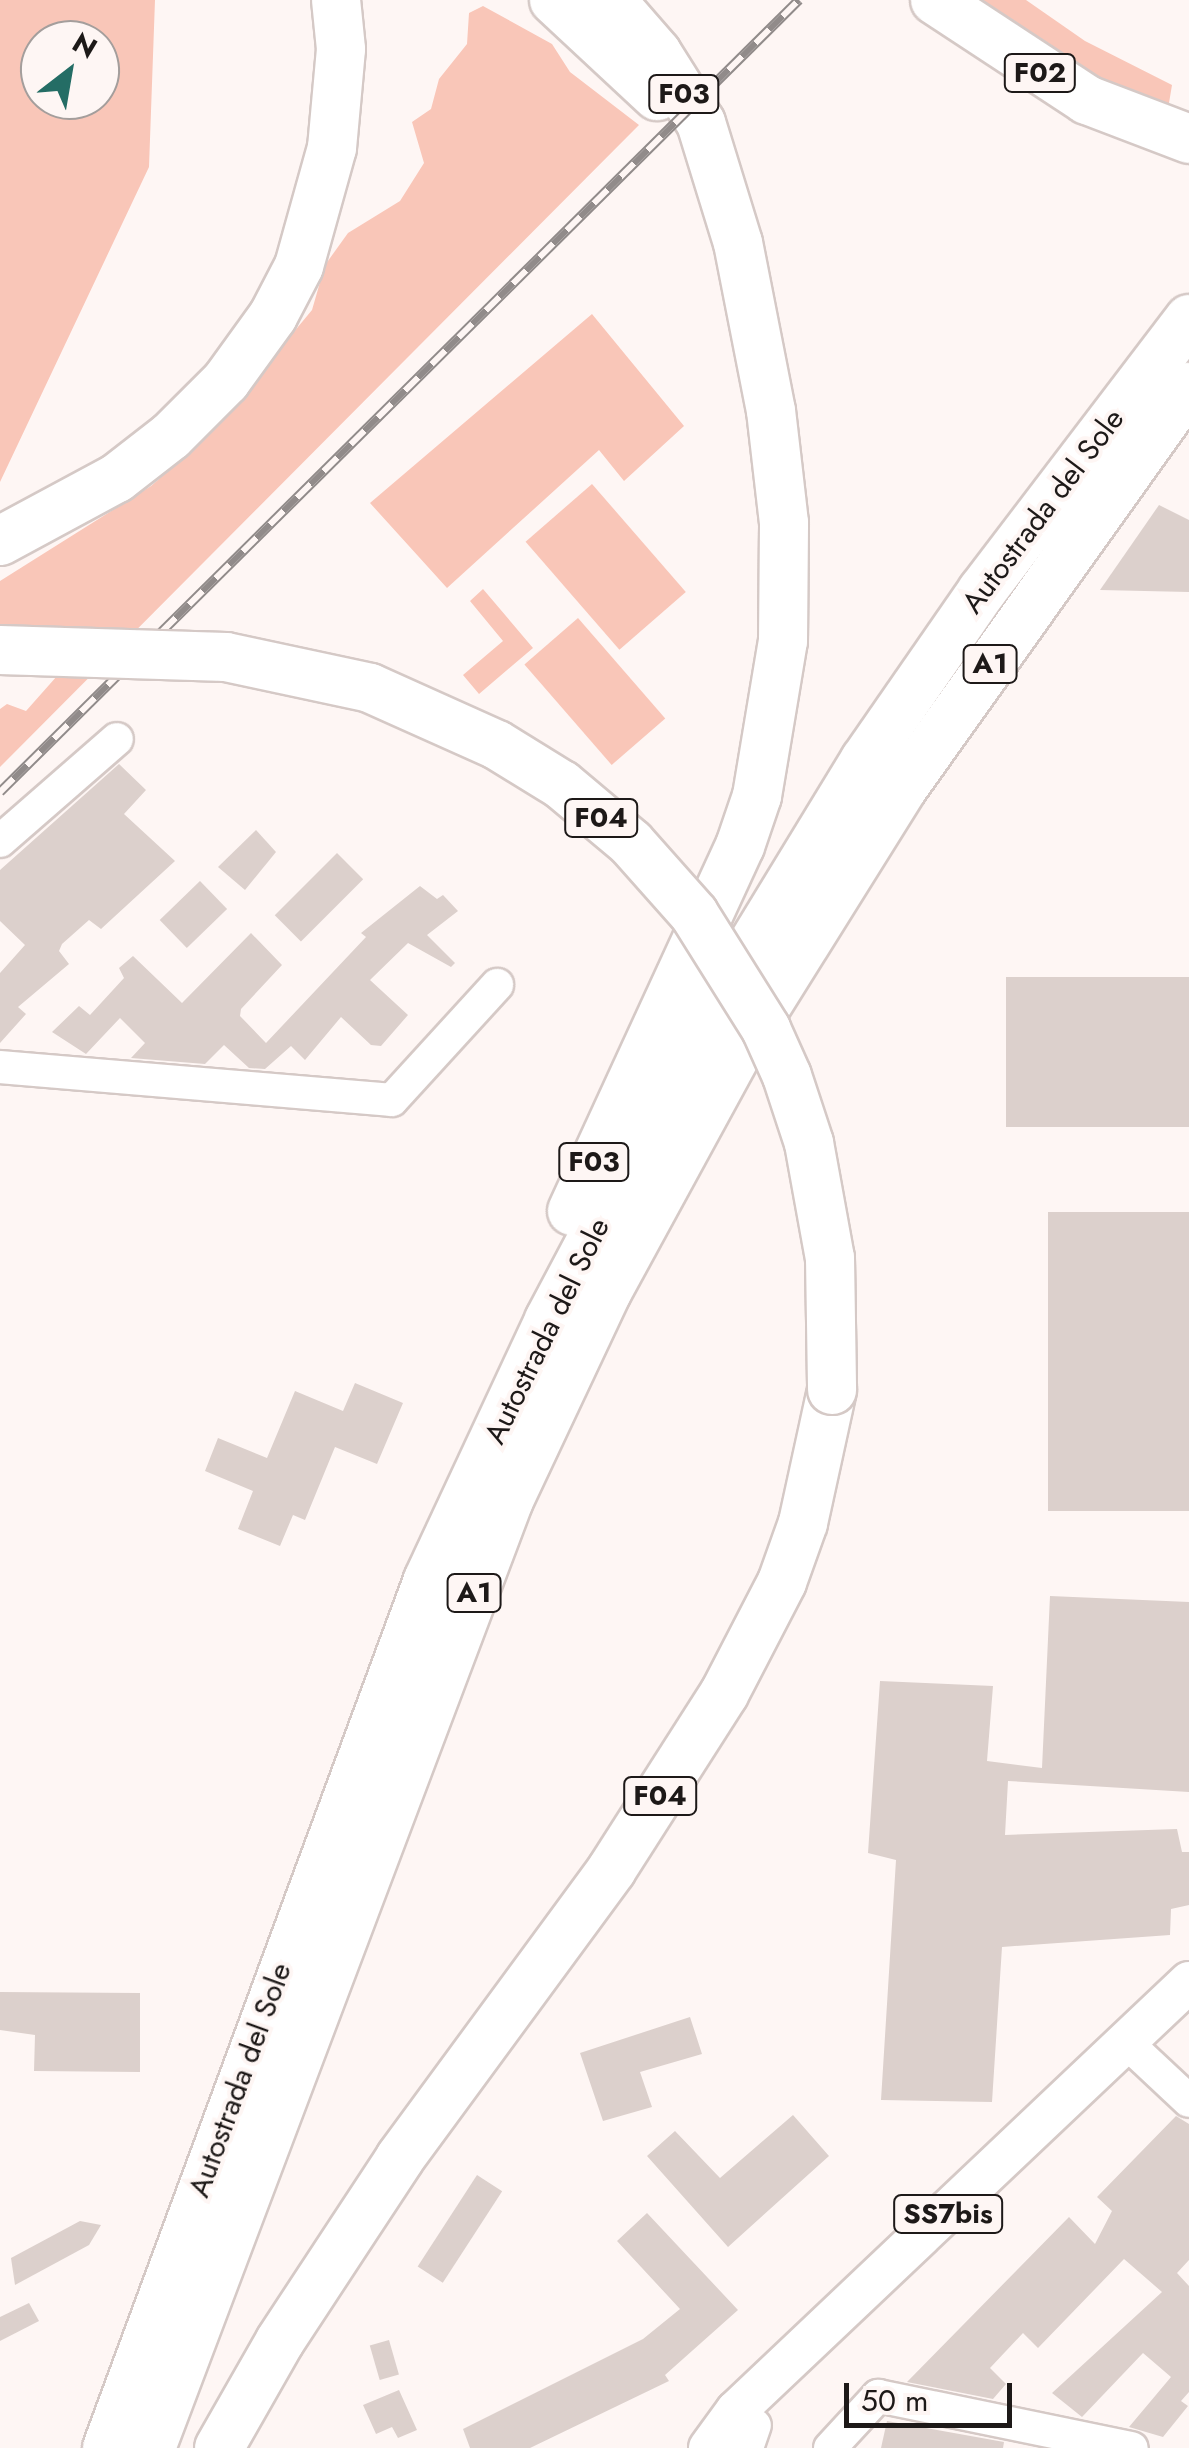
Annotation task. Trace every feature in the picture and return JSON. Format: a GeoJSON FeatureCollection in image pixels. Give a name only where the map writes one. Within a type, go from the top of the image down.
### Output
{"type":"FeatureCollection","features":[{"type":"Feature","properties":{"kind":"highway"},"geometry":{"type":"LineString","coordinates":[[0,541],[117,478],[171,436],[226,380],[274,316],[299,266],[332,148],[341,49],[336,0]]}},
{"type":"Feature","properties":{"kind":"highway"},"geometry":{"type":"LineString","coordinates":[[554,0],[664,104],[726,206]]}},
{"type":"Feature","properties":{"kind":"highway","name":"F03"},"geometry":{"type":"LineString","coordinates":[[449,1535],[482,1398],[740,846],[757,796],[783,641],[784,523],[772,411],[726,206],[701,124],[657,53],[612,0]]}},
{"type":"Feature","properties":{"kind":"highway","name":"F02"},"geometry":{"type":"LineString","coordinates":[[935,0],[1021,62],[1172,134]]}},
{"type":"Feature","properties":{"kind":"highway","name":"Autostrada del Sole"},"geometry":{"type":"LineString","coordinates":[[107,2448],[288,1948],[449,1535],[549,1320],[744,956],[864,760],[960,622],[1189,318]]}},
{"type":"Feature","properties":{"kind":"highway","name":"Autostrada del Sole"},"geometry":{"type":"LineString","coordinates":[[151,2448],[510,1500],[607,1292],[776,989],[902,789],[1189,387]]}},
{"type":"Feature","properties":{"kind":"highway"},"geometry":{"type":"LineString","coordinates":[[1078,538],[1189,427]]}},
{"type":"Feature","properties":{"kind":"highway","name":"F04"},"geometry":{"type":"LineString","coordinates":[[0,650],[226,657],[370,688],[497,745],[562,786],[630,843],[694,914],[766,1029],[809,1142],[830,1258],[832,1390],[804,1523],[782,1582],[724,1694],[612,1870],[400,2158],[280,2341],[219,2448]]}},
{"type":"Feature","properties":{"kind":"main road","name":"SS7bis"},"geometry":{"type":"LineString","coordinates":[[711,2448],[751,2436],[848,2347],[1134,2050],[1189,1982]]}},
{"type":"Feature","properties":{"kind":"main road","name":"SS7bis"},"geometry":{"type":"LineString","coordinates":[[711,2448],[736,2411],[1134,2050],[1189,2014]]}},
{"type":"Feature","properties":{"kind":"street"},"geometry":{"type":"LineString","coordinates":[[0,841],[117,739]]}},
{"type":"Feature","properties":{"kind":"street"},"geometry":{"type":"LineString","coordinates":[[0,1067],[392,1100],[497,985]]}},
{"type":"Feature","properties":{"kind":"street"},"geometry":{"type":"LineString","coordinates":[[1134,2050],[1189,2101]]}},
{"type":"Feature","properties":{"kind":"street"},"geometry":{"type":"LineString","coordinates":[[830,2448],[878,2396],[1132,2448]]}},
{"type":"Feature","properties":{"kind":"shaded area"},"geometry":{"type":"Polygon","coordinates":[[[0,0],[155,0],[149,167],[0,482],[0,0]]]}},
{"type":"Feature","properties":{"kind":"shaded area"},"geometry":{"type":"Polygon","coordinates":[[[965,0],[1026,0],[1085,41],[1172,85],[1167,115],[965,0]]]}},
{"type":"Feature","properties":{"kind":"shaded area"},"geometry":{"type":"Polygon","coordinates":[[[483,6],[552,44],[570,72],[639,125],[0,767],[0,709],[7,704],[26,711],[96,632],[0,634],[0,581],[151,486],[206,438],[312,310],[325,265],[348,233],[400,201],[424,163],[412,122],[431,109],[439,79],[467,44],[469,13],[483,6]]]}},
{"type":"Feature","properties":{"kind":"shaded area"},"geometry":{"type":"Polygon","coordinates":[[[592,314],[684,426],[624,481],[599,450],[447,588],[370,503],[592,314]]]}},
{"type":"Feature","properties":{"kind":"shaded area"},"geometry":{"type":"Polygon","coordinates":[[[592,484],[686,592],[619,650],[526,542],[592,484]]]}},
{"type":"Feature","properties":{"kind":"shaded area"},"geometry":{"type":"Polygon","coordinates":[[[483,589],[533,648],[479,694],[463,675],[503,641],[470,601],[483,589]]]}},
{"type":"Feature","properties":{"kind":"shaded area"},"geometry":{"type":"Polygon","coordinates":[[[578,618],[665,718],[612,765],[524,665],[578,618]]]}},
{"type":"Feature","properties":{"kind":"building"},"geometry":{"type":"Polygon","coordinates":[[[1159,505],[1189,520],[1189,592],[1100,590],[1159,505]]]}},
{"type":"Feature","properties":{"kind":"building"},"geometry":{"type":"Polygon","coordinates":[[[119,764],[146,790],[124,814],[175,861],[101,929],[89,920],[62,944],[59,951],[69,964],[18,1007],[26,1014],[0,1043],[0,973],[25,945],[0,921],[0,870],[119,764]]]}},
{"type":"Feature","properties":{"kind":"building"},"geometry":{"type":"Polygon","coordinates":[[[256,830],[276,852],[245,890],[218,867],[256,830]]]}},
{"type":"Feature","properties":{"kind":"building"},"geometry":{"type":"Polygon","coordinates":[[[337,853],[363,879],[301,941],[275,915],[337,853]]]}},
{"type":"Feature","properties":{"kind":"building"},"geometry":{"type":"Polygon","coordinates":[[[200,881],[227,909],[187,948],[160,920],[200,881]]]}},
{"type":"Feature","properties":{"kind":"building"},"geometry":{"type":"Polygon","coordinates":[[[420,886],[437,899],[443,895],[458,911],[427,935],[455,963],[451,967],[408,943],[370,980],[408,1015],[381,1046],[371,1045],[341,1017],[305,1060],[291,1046],[265,1069],[249,1068],[224,1045],[205,1064],[131,1058],[145,1043],[120,1018],[86,1054],[52,1032],[79,1006],[90,1015],[124,978],[119,968],[133,956],[182,1003],[251,933],[282,965],[241,1009],[240,1016],[266,1043],[366,937],[361,933],[420,886]]]}},
{"type":"Feature","properties":{"kind":"building"},"geometry":{"type":"Polygon","coordinates":[[[1006,977],[1189,977],[1189,1127],[1006,1127],[1006,977]]]}},
{"type":"Feature","properties":{"kind":"building"},"geometry":{"type":"Polygon","coordinates":[[[1048,1212],[1189,1212],[1189,1511],[1048,1511],[1048,1212]]]}},
{"type":"Feature","properties":{"kind":"building"},"geometry":{"type":"Polygon","coordinates":[[[355,1383],[403,1403],[377,1464],[335,1447],[305,1520],[293,1515],[280,1546],[238,1529],[253,1491],[205,1471],[218,1438],[267,1458],[295,1391],[343,1411],[355,1383]]]}},
{"type":"Feature","properties":{"kind":"building"},"geometry":{"type":"Polygon","coordinates":[[[1050,1596],[1189,1602],[1189,1792],[1008,1781],[1005,1835],[1177,1829],[1182,1852],[1189,1852],[1189,1905],[1171,1909],[1170,1935],[1002,1947],[992,2102],[881,2100],[896,1860],[868,1853],[880,1681],[993,1686],[987,1761],[1042,1768],[1050,1596]]]}},
{"type":"Feature","properties":{"kind":"building"},"geometry":{"type":"Polygon","coordinates":[[[0,1992],[140,1993],[140,2072],[34,2071],[35,2035],[0,2030],[0,1992]]]}},
{"type":"Feature","properties":{"kind":"building"},"geometry":{"type":"Polygon","coordinates":[[[690,2017],[702,2054],[640,2072],[652,2107],[603,2121],[580,2053],[690,2017]]]}},
{"type":"Feature","properties":{"kind":"building"},"geometry":{"type":"Polygon","coordinates":[[[793,2115],[829,2156],[728,2247],[647,2156],[675,2131],[720,2178],[793,2115]]]}},
{"type":"Feature","properties":{"kind":"building"},"geometry":{"type":"Polygon","coordinates":[[[1176,2116],[1189,2124],[1189,2260],[1177,2273],[1189,2286],[1189,2392],[1181,2401],[1188,2406],[1163,2437],[1129,2427],[1171,2377],[1143,2353],[1082,2417],[1052,2393],[1162,2292],[1124,2259],[1038,2348],[1023,2333],[990,2368],[1006,2384],[993,2399],[907,2382],[1069,2217],[1095,2244],[1112,2211],[1097,2197],[1176,2116]]]}},
{"type":"Feature","properties":{"kind":"building"},"geometry":{"type":"Polygon","coordinates":[[[477,2175],[502,2191],[443,2283],[418,2266],[477,2175]]]}},
{"type":"Feature","properties":{"kind":"building"},"geometry":{"type":"Polygon","coordinates":[[[647,2213],[738,2310],[665,2375],[669,2381],[530,2448],[470,2448],[463,2429],[643,2339],[680,2309],[617,2241],[647,2213]]]}},
{"type":"Feature","properties":{"kind":"building"},"geometry":{"type":"Polygon","coordinates":[[[80,2221],[101,2225],[89,2245],[15,2285],[11,2258],[80,2221]]]}},
{"type":"Feature","properties":{"kind":"building"},"geometry":{"type":"Polygon","coordinates":[[[29,2303],[39,2321],[0,2341],[0,2317],[29,2303]]]}},
{"type":"Feature","properties":{"kind":"building"},"geometry":{"type":"Polygon","coordinates":[[[389,2340],[399,2375],[380,2380],[370,2346],[389,2340]]]}},
{"type":"Feature","properties":{"kind":"building"},"geometry":{"type":"Polygon","coordinates":[[[399,2390],[417,2430],[398,2438],[392,2427],[376,2434],[363,2405],[399,2390]]]}},
{"type":"Feature","properties":{"kind":"building"},"geometry":{"type":"Polygon","coordinates":[[[887,2421],[1004,2442],[1003,2448],[881,2448],[887,2421]]]}},
{"type":"Feature","properties":{"kind":"railway"},"geometry":{"type":"LineString","coordinates":[[0,792],[799,0]]}}]}
